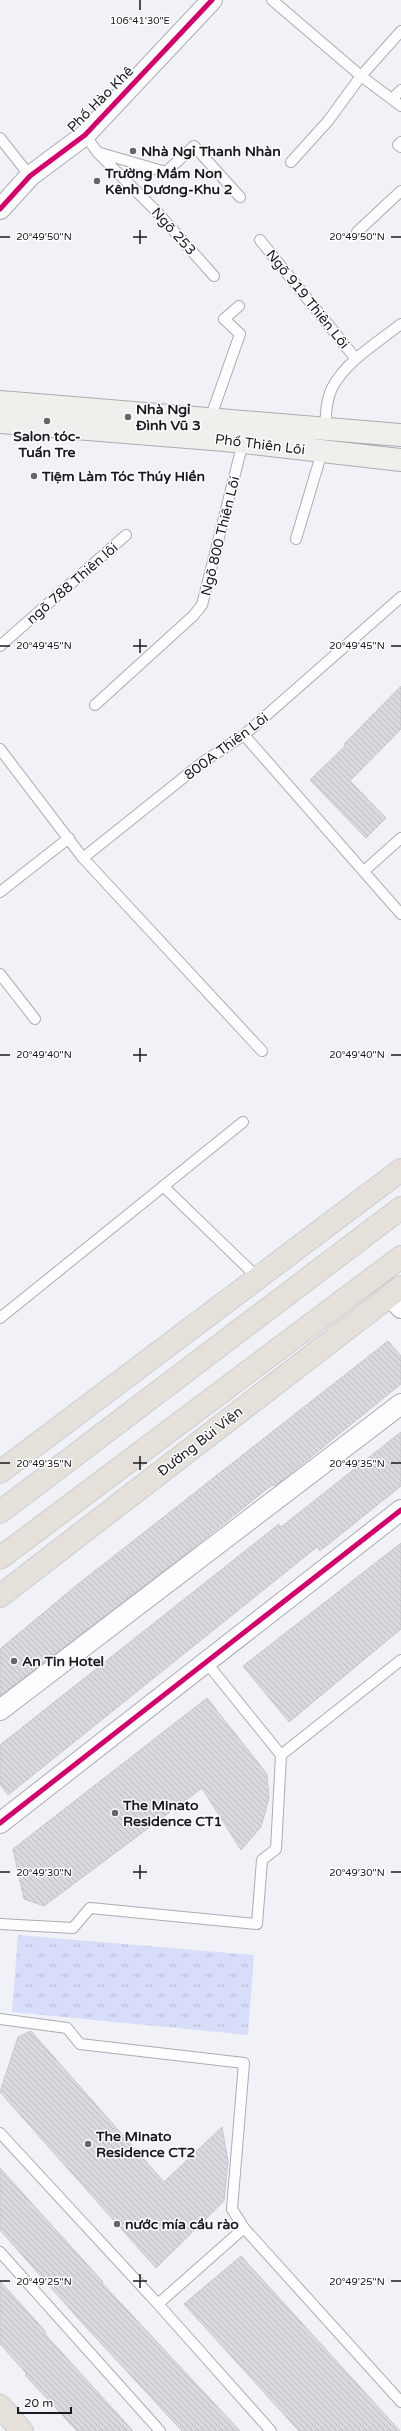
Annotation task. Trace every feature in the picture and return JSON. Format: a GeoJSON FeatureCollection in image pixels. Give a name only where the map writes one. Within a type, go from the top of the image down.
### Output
{"type":"FeatureCollection","features":[{"type":"Feature","properties":{"kind":"main road","name":"Phố Thiên Lôi"},"geometry":{"type":"LineString","coordinates":[[0,402],[401,435]]}},
{"type":"Feature","properties":{"kind":"main road","name":"Phố Thiên Lôi"},"geometry":{"type":"LineString","coordinates":[[0,422],[244,442],[401,460]]}},
{"type":"Feature","properties":{"kind":"main road"},"geometry":{"type":"LineString","coordinates":[[0,1472],[401,1170]]}},
{"type":"Feature","properties":{"kind":"main road"},"geometry":{"type":"LineString","coordinates":[[0,1512],[401,1208]]}},
{"type":"Feature","properties":{"kind":"main road","name":"Đường Bùi Viện"},"geometry":{"type":"LineString","coordinates":[[0,1558],[401,1257]]}},
{"type":"Feature","properties":{"kind":"main road"},"geometry":{"type":"LineString","coordinates":[[374,1277],[397,1297]]}},
{"type":"Feature","properties":{"kind":"main road","name":"Đường Bùi Viện"},"geometry":{"type":"LineString","coordinates":[[0,1596],[397,1297]]}},
{"type":"Feature","properties":{"kind":"main road"},"geometry":{"type":"LineString","coordinates":[[0,2406],[22,2431]]}},
{"type":"Feature","properties":{"kind":"street","name":"Phố Hào Khê"},"geometry":{"type":"LineString","coordinates":[[0,209],[30,176],[85,135],[212,0]]}},
{"type":"Feature","properties":{"kind":"street"},"geometry":{"type":"LineString","coordinates":[[0,1710],[401,1404]]}},
{"type":"Feature","properties":{"kind":"street"},"geometry":{"type":"LineString","coordinates":[[0,1823],[401,1510]]}},
{"type":"Feature","properties":{"kind":"lane"},"geometry":{"type":"LineString","coordinates":[[272,0],[361,76],[393,98],[401,106]]}},
{"type":"Feature","properties":{"kind":"lane"},"geometry":{"type":"LineString","coordinates":[[291,162],[328,121],[361,76],[401,31]]}},
{"type":"Feature","properties":{"kind":"lane"},"geometry":{"type":"LineString","coordinates":[[393,98],[401,90]]}},
{"type":"Feature","properties":{"kind":"lane","name":"Ngõ 253"},"geometry":{"type":"LineString","coordinates":[[85,135],[98,153],[158,213],[214,276]]}},
{"type":"Feature","properties":{"kind":"lane"},"geometry":{"type":"LineString","coordinates":[[0,138],[30,176]]}},
{"type":"Feature","properties":{"kind":"lane"},"geometry":{"type":"LineString","coordinates":[[401,142],[398,145],[401,147]]}},
{"type":"Feature","properties":{"kind":"lane"},"geometry":{"type":"LineString","coordinates":[[98,153],[166,172],[194,146],[240,197]]}},
{"type":"Feature","properties":{"kind":"lane"},"geometry":{"type":"LineString","coordinates":[[357,232],[401,191]]}},
{"type":"Feature","properties":{"kind":"lane","name":"Ngõ 919 Thiên Lôi"},"geometry":{"type":"LineString","coordinates":[[260,240],[356,359]]}},
{"type":"Feature","properties":{"kind":"lane"},"geometry":{"type":"LineString","coordinates":[[210,419],[240,334],[224,319],[239,306]]}},
{"type":"Feature","properties":{"kind":"lane","name":"Ngõ 919 Thiên Lôi"},"geometry":{"type":"LineString","coordinates":[[325,428],[331,390],[339,376],[356,359],[401,324]]}},
{"type":"Feature","properties":{"kind":"lane","name":"Ngõ 800 Thiên Lôi"},"geometry":{"type":"LineString","coordinates":[[95,704],[193,616],[202,605],[244,442]]}},
{"type":"Feature","properties":{"kind":"lane"},"geometry":{"type":"LineString","coordinates":[[296,539],[322,452]]}},
{"type":"Feature","properties":{"kind":"lane","name":"ngõ 788 Thiên lôi"},"geometry":{"type":"LineString","coordinates":[[0,646],[126,535]]}},
{"type":"Feature","properties":{"kind":"lane","name":"800A Thiên Lôi"},"geometry":{"type":"LineString","coordinates":[[83,858],[203,762],[244,735],[401,597]]}},
{"type":"Feature","properties":{"kind":"lane"},"geometry":{"type":"LineString","coordinates":[[244,735],[401,914]]}},
{"type":"Feature","properties":{"kind":"lane"},"geometry":{"type":"LineString","coordinates":[[0,749],[83,858],[262,1051]]}},
{"type":"Feature","properties":{"kind":"lane"},"geometry":{"type":"LineString","coordinates":[[0,892],[69,838]]}},
{"type":"Feature","properties":{"kind":"lane"},"geometry":{"type":"LineString","coordinates":[[364,871],[401,838]]}},
{"type":"Feature","properties":{"kind":"lane"},"geometry":{"type":"LineString","coordinates":[[0,974],[35,1019]]}},
{"type":"Feature","properties":{"kind":"lane"},"geometry":{"type":"LineString","coordinates":[[0,1318],[243,1122]]}},
{"type":"Feature","properties":{"kind":"lane"},"geometry":{"type":"LineString","coordinates":[[163,1186],[257,1277]]}},
{"type":"Feature","properties":{"kind":"lane"},"geometry":{"type":"LineString","coordinates":[[281,1755],[401,1660]]}},
{"type":"Feature","properties":{"kind":"lane"},"geometry":{"type":"LineString","coordinates":[[0,1924],[73,1928],[90,1908],[257,1924],[262,1860],[276,1849],[281,1755],[206,1662]]}},
{"type":"Feature","properties":{"kind":"lane"},"geometry":{"type":"LineString","coordinates":[[0,2020],[67,2028],[80,2044],[244,2062],[232,2209],[244,2228],[401,2402]]}},
{"type":"Feature","properties":{"kind":"lane"},"geometry":{"type":"LineString","coordinates":[[0,2133],[158,2304],[272,2431]]}},
{"type":"Feature","properties":{"kind":"lane"},"geometry":{"type":"LineString","coordinates":[[158,2304],[244,2228]]}},
{"type":"Feature","properties":{"kind":"lane"},"geometry":{"type":"LineString","coordinates":[[0,2252],[160,2431]]}},
{"type":"Feature","properties":{"kind":"green space"},"geometry":{"type":"Polygon","coordinates":[[[18,1935],[254,1955],[248,2035],[12,2012],[18,1935]]]}},
{"type":"Feature","properties":{"kind":"building"},"geometry":{"type":"Polygon","coordinates":[[[401,686],[401,729],[350,781],[386,818],[366,838],[310,780],[345,746],[344,744],[401,686]]]}},
{"type":"Feature","properties":{"kind":"building"},"geometry":{"type":"Polygon","coordinates":[[[388,1341],[401,1356],[401,1384],[275,1486],[272,1485],[183,1556],[0,1696],[0,1649],[77,1585],[388,1341]]]}},
{"type":"Feature","properties":{"kind":"building"},"geometry":{"type":"Polygon","coordinates":[[[401,1432],[401,1486],[320,1551],[317,1547],[8,1795],[0,1784],[0,1745],[279,1524],[281,1527],[401,1432]]]}},
{"type":"Feature","properties":{"kind":"building"},"geometry":{"type":"Polygon","coordinates":[[[401,1543],[401,1629],[289,1722],[243,1666],[401,1543]]]}},
{"type":"Feature","properties":{"kind":"building","name":"The Minato Residence CT1"},"geometry":{"type":"Polygon","coordinates":[[[207,1698],[267,1774],[269,1798],[261,1827],[241,1850],[202,1788],[44,1906],[24,1899],[13,1849],[207,1698]]]}},
{"type":"Feature","properties":{"kind":"building","name":"The Minato Residence CT2"},"geometry":{"type":"Polygon","coordinates":[[[31,2031],[164,2182],[222,2127],[228,2162],[224,2201],[156,2268],[0,2092],[18,2037],[31,2031]]]}},
{"type":"Feature","properties":{"kind":"building"},"geometry":{"type":"Polygon","coordinates":[[[0,2168],[103,2282],[102,2283],[240,2431],[182,2431],[85,2326],[0,2230],[0,2168]]]}},
{"type":"Feature","properties":{"kind":"building"},"geometry":{"type":"Polygon","coordinates":[[[241,2256],[400,2431],[299,2431],[184,2304],[241,2256]]]}},
{"type":"Feature","properties":{"kind":"building"},"geometry":{"type":"Polygon","coordinates":[[[0,2281],[46,2332],[44,2333],[133,2431],[77,2431],[25,2375],[27,2374],[0,2344],[0,2281]]]}},
{"type":"Feature","properties":{"kind":"cycle path"},"geometry":{"type":"LineString","coordinates":[[0,209],[30,176],[85,135],[212,0]]}},
{"type":"Feature","properties":{"kind":"cycle path"},"geometry":{"type":"LineString","coordinates":[[0,1823],[401,1510]]}},
{"type":"Feature","properties":{"kind":"place","name":"Nhà Ngỉ Thanh Nhàn"},"geometry":{"type":"Point","coordinates":[133,151]}},
{"type":"Feature","properties":{"kind":"place","name":"Trường Mầm Non Kênh Dương-Khu 2"},"geometry":{"type":"Point","coordinates":[97,181]}},
{"type":"Feature","properties":{"kind":"place","name":"Nhà Ngỉ Đình Vũ 3"},"geometry":{"type":"Point","coordinates":[128,417]}},
{"type":"Feature","properties":{"kind":"place","name":"Salon tóc- Tuấn Tre"},"geometry":{"type":"Point","coordinates":[47,421]}},
{"type":"Feature","properties":{"kind":"place","name":"Tiệm Làm Tóc Thúy Hiền"},"geometry":{"type":"Point","coordinates":[34,476]}},
{"type":"Feature","properties":{"kind":"place","name":"An Tin Hotel"},"geometry":{"type":"Point","coordinates":[14,1661]}},
{"type":"Feature","properties":{"kind":"place","name":"The Minato Residence CT1"},"geometry":{"type":"Point","coordinates":[115,1813]}},
{"type":"Feature","properties":{"kind":"place","name":"The Minato Residence CT2"},"geometry":{"type":"Point","coordinates":[88,2144]}},
{"type":"Feature","properties":{"kind":"place","name":"nước mía cầu rào"},"geometry":{"type":"Point","coordinates":[117,2224]}}]}
